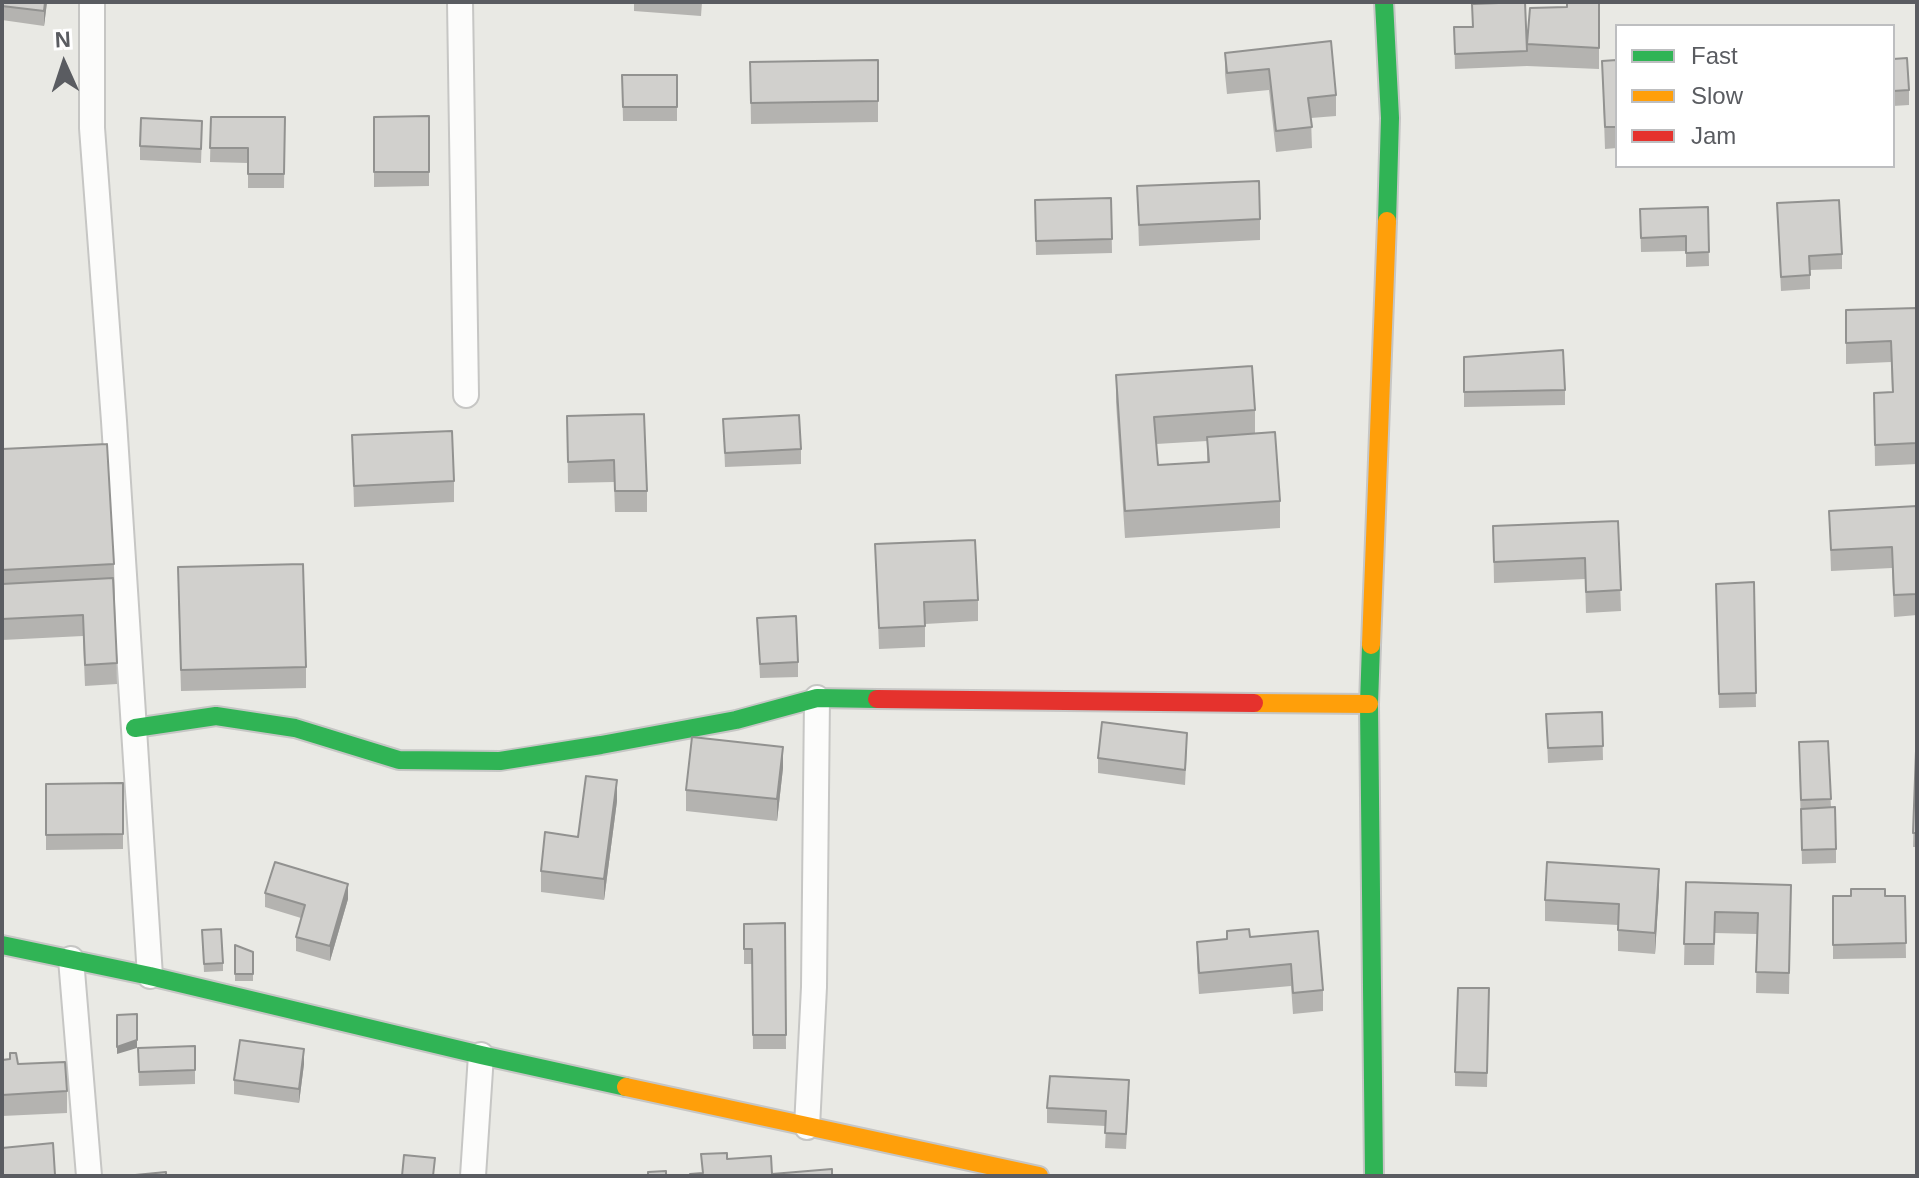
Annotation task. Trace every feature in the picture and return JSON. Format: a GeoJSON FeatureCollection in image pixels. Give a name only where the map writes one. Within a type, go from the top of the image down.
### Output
{"type":"FeatureCollection","features":[{"type":"Feature","properties":{"kind":"street"},"geometry":{"type":"LineString","coordinates":[[92,2],[92,128],[150,976]]}},
{"type":"Feature","properties":{"kind":"street"},"geometry":{"type":"LineString","coordinates":[[460,2],[466,395]]}},
{"type":"Feature","properties":{"kind":"street"},"geometry":{"type":"LineString","coordinates":[[1374,1176],[1369,704],[1390,118],[1384,2]]}},
{"type":"Feature","properties":{"kind":"street"},"geometry":{"type":"LineString","coordinates":[[135,728],[216,716],[295,728],[399,760],[500,761],[736,720],[817,698],[1369,704]]}},
{"type":"Feature","properties":{"kind":"street"},"geometry":{"type":"LineString","coordinates":[[807,1127],[814,987],[817,698]]}},
{"type":"Feature","properties":{"kind":"street"},"geometry":{"type":"LineString","coordinates":[[2,945],[150,976],[481,1055],[1039,1176]]}},
{"type":"Feature","properties":{"kind":"street"},"geometry":{"type":"LineString","coordinates":[[71,959],[89,1176]]}},
{"type":"Feature","properties":{"kind":"street"},"geometry":{"type":"LineString","coordinates":[[473,1176],[481,1055]]}},
{"type":"Feature","properties":{"kind":"building"},"geometry":{"type":"Polygon","coordinates":[[[2,2],[45,2],[44,11],[2,6],[2,2]]]}},
{"type":"Feature","properties":{"kind":"building"},"geometry":{"type":"Polygon","coordinates":[[[1525,2],[1527,51],[1455,54],[1454,27],[1473,27],[1472,4],[1525,2]]]}},
{"type":"Feature","properties":{"kind":"building"},"geometry":{"type":"Polygon","coordinates":[[[1567,2],[1599,2],[1599,48],[1527,44],[1530,8],[1567,7],[1567,2]]]}},
{"type":"Feature","properties":{"kind":"building"},"geometry":{"type":"Polygon","coordinates":[[[1331,41],[1336,95],[1308,98],[1312,127],[1276,131],[1269,69],[1227,73],[1225,53],[1331,41]]]}},
{"type":"Feature","properties":{"kind":"building"},"geometry":{"type":"Polygon","coordinates":[[[1907,58],[1909,90],[1895,91],[1895,59],[1907,58]]]}},
{"type":"Feature","properties":{"kind":"building"},"geometry":{"type":"Polygon","coordinates":[[[878,60],[878,101],[751,103],[750,62],[878,60]]]}},
{"type":"Feature","properties":{"kind":"building"},"geometry":{"type":"Polygon","coordinates":[[[1615,60],[1615,127],[1605,127],[1602,61],[1615,60]]]}},
{"type":"Feature","properties":{"kind":"building"},"geometry":{"type":"Polygon","coordinates":[[[622,75],[677,75],[677,107],[623,107],[622,75]]]}},
{"type":"Feature","properties":{"kind":"building"},"geometry":{"type":"Polygon","coordinates":[[[429,116],[429,172],[374,172],[374,117],[429,116]]]}},
{"type":"Feature","properties":{"kind":"building"},"geometry":{"type":"Polygon","coordinates":[[[211,117],[285,117],[284,174],[248,174],[248,148],[210,148],[211,117]]]}},
{"type":"Feature","properties":{"kind":"building"},"geometry":{"type":"Polygon","coordinates":[[[141,118],[202,121],[201,149],[140,146],[141,118]]]}},
{"type":"Feature","properties":{"kind":"building"},"geometry":{"type":"Polygon","coordinates":[[[1259,181],[1260,219],[1139,225],[1137,186],[1259,181]]]}},
{"type":"Feature","properties":{"kind":"building"},"geometry":{"type":"Polygon","coordinates":[[[1111,198],[1112,239],[1036,241],[1035,200],[1111,198]]]}},
{"type":"Feature","properties":{"kind":"building"},"geometry":{"type":"Polygon","coordinates":[[[1839,200],[1842,254],[1809,256],[1810,275],[1781,277],[1777,203],[1839,200]]]}},
{"type":"Feature","properties":{"kind":"building"},"geometry":{"type":"Polygon","coordinates":[[[1708,207],[1709,252],[1686,253],[1686,236],[1641,238],[1640,209],[1708,207]]]}},
{"type":"Feature","properties":{"kind":"building"},"geometry":{"type":"Polygon","coordinates":[[[1917,308],[1917,443],[1875,445],[1874,393],[1893,392],[1891,341],[1846,343],[1846,310],[1917,308]]]}},
{"type":"Feature","properties":{"kind":"building"},"geometry":{"type":"Polygon","coordinates":[[[1563,350],[1565,390],[1464,392],[1464,357],[1563,350]]]}},
{"type":"Feature","properties":{"kind":"building"},"geometry":{"type":"Polygon","coordinates":[[[1252,366],[1255,410],[1154,417],[1158,465],[1209,462],[1207,437],[1275,432],[1280,501],[1125,511],[1116,375],[1252,366]]]}},
{"type":"Feature","properties":{"kind":"building"},"geometry":{"type":"Polygon","coordinates":[[[644,414],[647,491],[615,491],[614,460],[568,462],[567,416],[644,414]]]}},
{"type":"Feature","properties":{"kind":"building"},"geometry":{"type":"Polygon","coordinates":[[[799,415],[801,449],[725,453],[723,419],[799,415]]]}},
{"type":"Feature","properties":{"kind":"building"},"geometry":{"type":"Polygon","coordinates":[[[452,431],[454,481],[354,486],[352,435],[452,431]]]}},
{"type":"Feature","properties":{"kind":"building"},"geometry":{"type":"Polygon","coordinates":[[[107,444],[114,564],[2,570],[2,449],[107,444]]]}},
{"type":"Feature","properties":{"kind":"building"},"geometry":{"type":"Polygon","coordinates":[[[1917,506],[1917,594],[1894,595],[1892,547],[1831,550],[1829,511],[1917,506]]]}},
{"type":"Feature","properties":{"kind":"building"},"geometry":{"type":"Polygon","coordinates":[[[1618,521],[1621,590],[1586,592],[1585,558],[1494,562],[1493,526],[1618,521]]]}},
{"type":"Feature","properties":{"kind":"building"},"geometry":{"type":"Polygon","coordinates":[[[975,540],[978,600],[924,602],[925,626],[879,628],[875,544],[975,540]]]}},
{"type":"Feature","properties":{"kind":"building"},"geometry":{"type":"Polygon","coordinates":[[[303,564],[306,667],[181,670],[178,567],[303,564]]]}},
{"type":"Feature","properties":{"kind":"building"},"geometry":{"type":"Polygon","coordinates":[[[113,578],[117,663],[85,665],[83,615],[2,619],[2,584],[113,578]]]}},
{"type":"Feature","properties":{"kind":"building"},"geometry":{"type":"Polygon","coordinates":[[[1754,582],[1756,693],[1719,694],[1716,584],[1754,582]]]}},
{"type":"Feature","properties":{"kind":"building"},"geometry":{"type":"Polygon","coordinates":[[[796,616],[798,662],[760,664],[757,618],[796,616]]]}},
{"type":"Feature","properties":{"kind":"building"},"geometry":{"type":"Polygon","coordinates":[[[1602,712],[1603,746],[1548,748],[1546,714],[1602,712]]]}},
{"type":"Feature","properties":{"kind":"building"},"geometry":{"type":"Polygon","coordinates":[[[1102,722],[1187,733],[1185,770],[1098,758],[1102,722]]]}},
{"type":"Feature","properties":{"kind":"building"},"geometry":{"type":"Polygon","coordinates":[[[1917,724],[1917,833],[1913,833],[1917,724]]]}},
{"type":"Feature","properties":{"kind":"building"},"geometry":{"type":"Polygon","coordinates":[[[692,737],[783,747],[777,799],[686,790],[692,737]]]}},
{"type":"Feature","properties":{"kind":"building"},"geometry":{"type":"Polygon","coordinates":[[[1828,741],[1831,799],[1801,800],[1799,742],[1828,741]]]}},
{"type":"Feature","properties":{"kind":"building"},"geometry":{"type":"Polygon","coordinates":[[[586,776],[617,780],[604,879],[541,871],[545,832],[578,837],[586,776]]]}},
{"type":"Feature","properties":{"kind":"building"},"geometry":{"type":"Polygon","coordinates":[[[123,783],[123,834],[46,835],[46,784],[123,783]]]}},
{"type":"Feature","properties":{"kind":"building"},"geometry":{"type":"Polygon","coordinates":[[[1835,807],[1836,849],[1802,850],[1801,809],[1835,807]]]}},
{"type":"Feature","properties":{"kind":"building"},"geometry":{"type":"Polygon","coordinates":[[[275,862],[348,884],[330,946],[296,937],[305,905],[265,893],[275,862]]]}},
{"type":"Feature","properties":{"kind":"building"},"geometry":{"type":"Polygon","coordinates":[[[1547,862],[1659,869],[1655,933],[1618,930],[1619,904],[1545,900],[1547,862]]]}},
{"type":"Feature","properties":{"kind":"building"},"geometry":{"type":"Polygon","coordinates":[[[1686,882],[1791,885],[1789,973],[1756,972],[1758,913],[1715,912],[1714,944],[1684,944],[1686,882]]]}},
{"type":"Feature","properties":{"kind":"building"},"geometry":{"type":"Polygon","coordinates":[[[1851,889],[1885,889],[1885,896],[1905,896],[1906,943],[1833,945],[1833,896],[1851,896],[1851,889]]]}},
{"type":"Feature","properties":{"kind":"building"},"geometry":{"type":"Polygon","coordinates":[[[785,923],[786,1035],[753,1035],[752,949],[744,949],[744,924],[785,923]]]}},
{"type":"Feature","properties":{"kind":"building"},"geometry":{"type":"Polygon","coordinates":[[[221,929],[223,963],[204,964],[202,930],[221,929]]]}},
{"type":"Feature","properties":{"kind":"building"},"geometry":{"type":"Polygon","coordinates":[[[1249,929],[1250,937],[1318,931],[1323,990],[1293,993],[1291,964],[1199,973],[1197,942],[1227,939],[1227,931],[1249,929]]]}},
{"type":"Feature","properties":{"kind":"building"},"geometry":{"type":"Polygon","coordinates":[[[235,945],[253,952],[253,974],[235,974],[235,945]]]}},
{"type":"Feature","properties":{"kind":"building"},"geometry":{"type":"Polygon","coordinates":[[[1458,988],[1489,988],[1487,1073],[1455,1072],[1458,988]]]}},
{"type":"Feature","properties":{"kind":"building"},"geometry":{"type":"Polygon","coordinates":[[[137,1014],[137,1040],[117,1047],[117,1015],[137,1014]]]}},
{"type":"Feature","properties":{"kind":"building"},"geometry":{"type":"Polygon","coordinates":[[[240,1040],[304,1049],[299,1089],[234,1080],[240,1040]]]}},
{"type":"Feature","properties":{"kind":"building"},"geometry":{"type":"Polygon","coordinates":[[[195,1046],[195,1070],[139,1072],[138,1048],[195,1046]]]}},
{"type":"Feature","properties":{"kind":"building"},"geometry":{"type":"Polygon","coordinates":[[[10,1053],[16,1053],[18,1064],[65,1062],[67,1091],[2,1095],[2,1060],[10,1059],[10,1053]]]}},
{"type":"Feature","properties":{"kind":"building"},"geometry":{"type":"Polygon","coordinates":[[[1050,1076],[1129,1080],[1126,1134],[1105,1133],[1106,1111],[1047,1108],[1050,1076]]]}},
{"type":"Feature","properties":{"kind":"building"},"geometry":{"type":"Polygon","coordinates":[[[53,1143],[55,1175],[2,1176],[2,1148],[53,1143]]]}},
{"type":"Feature","properties":{"kind":"building"},"geometry":{"type":"Polygon","coordinates":[[[727,1153],[727,1159],[771,1156],[772,1174],[832,1169],[832,1176],[690,1176],[703,1173],[701,1154],[727,1153]]]}},
{"type":"Feature","properties":{"kind":"building"},"geometry":{"type":"Polygon","coordinates":[[[404,1155],[435,1158],[433,1176],[402,1176],[404,1155]]]}},
{"type":"Feature","properties":{"kind":"building"},"geometry":{"type":"Polygon","coordinates":[[[666,1171],[666,1176],[648,1176],[648,1172],[666,1171]]]}},
{"type":"Feature","properties":{"kind":"building"},"geometry":{"type":"Polygon","coordinates":[[[166,1172],[166,1176],[125,1176],[166,1172]]]}},
{"type":"Feature","properties":{"kind":"traffic: fast"},"geometry":{"type":"LineString","coordinates":[[1384,2],[1390,118],[1387,221]]}},
{"type":"Feature","properties":{"kind":"traffic: fast"},"geometry":{"type":"LineString","coordinates":[[1371,645],[1374,1176]]}},
{"type":"Feature","properties":{"kind":"traffic: fast"},"geometry":{"type":"LineString","coordinates":[[135,728],[216,716],[295,728],[399,760],[500,761],[736,720],[817,698],[877,699]]}},
{"type":"Feature","properties":{"kind":"traffic: fast"},"geometry":{"type":"LineString","coordinates":[[2,945],[150,976],[626,1087]]}},
{"type":"Feature","properties":{"kind":"traffic: slow"},"geometry":{"type":"LineString","coordinates":[[1371,645],[1387,221]]}},
{"type":"Feature","properties":{"kind":"traffic: slow"},"geometry":{"type":"LineString","coordinates":[[1254,703],[1369,704]]}},
{"type":"Feature","properties":{"kind":"traffic: slow"},"geometry":{"type":"LineString","coordinates":[[626,1087],[1039,1176]]}},
{"type":"Feature","properties":{"kind":"traffic: jam"},"geometry":{"type":"LineString","coordinates":[[877,699],[1254,703]]}}]}
